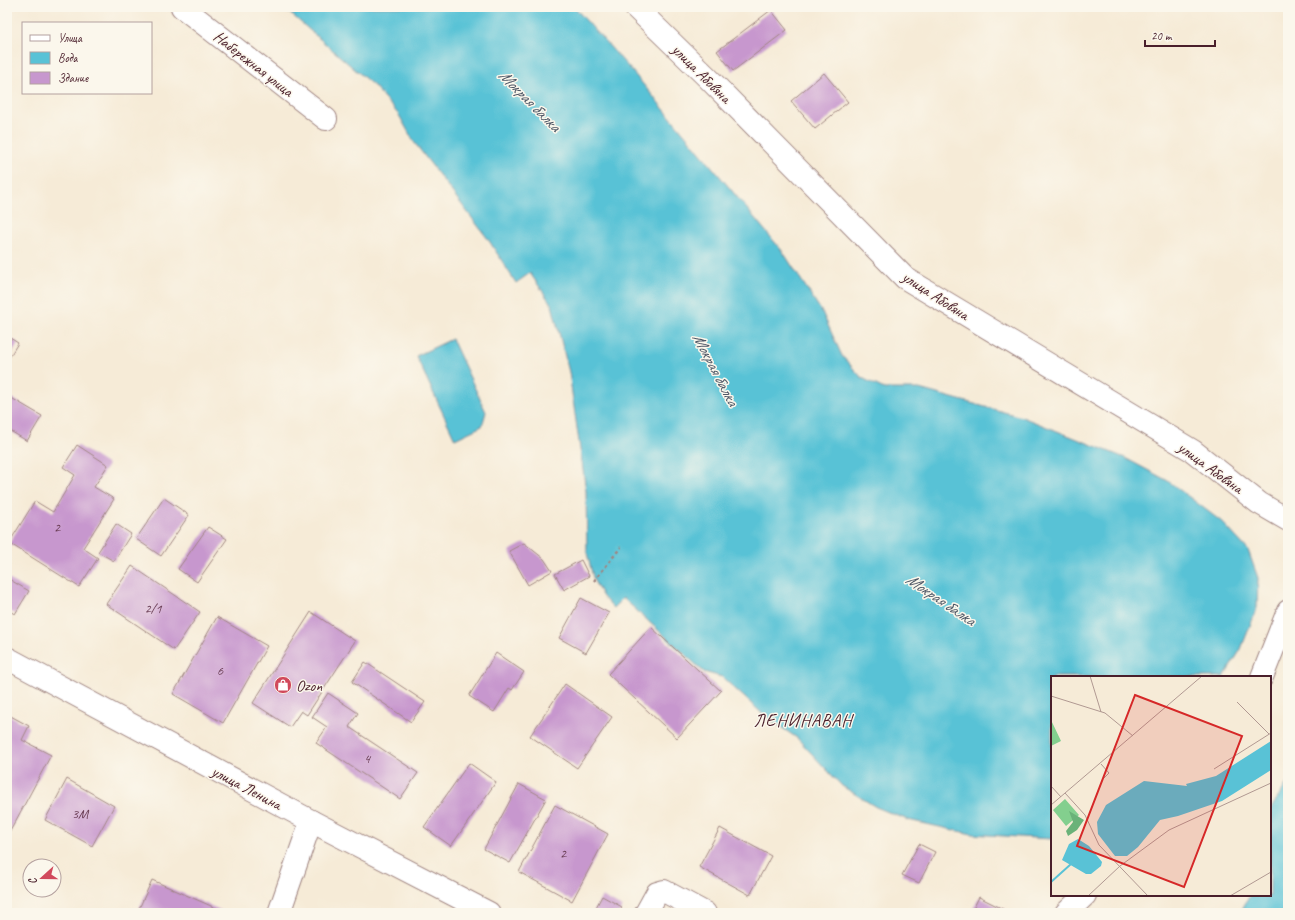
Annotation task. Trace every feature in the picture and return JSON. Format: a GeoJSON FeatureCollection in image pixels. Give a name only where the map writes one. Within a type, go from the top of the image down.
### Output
{"type":"FeatureCollection","features":[{"type":"Feature","properties":{"kind":"street","name":"Набережная улица"},"geometry":{"type":"LineString","coordinates":[[182,7],[326,119]]}},
{"type":"Feature","properties":{"kind":"street","name":"улица Абовяна"},"geometry":{"type":"LineString","coordinates":[[635,7],[707,77],[905,278],[1193,451],[1259,503],[1288,520]]}},
{"type":"Feature","properties":{"kind":"street"},"geometry":{"type":"LineString","coordinates":[[1262,676],[1288,612]]}},
{"type":"Feature","properties":{"kind":"street","name":"улица Ленина"},"geometry":{"type":"LineString","coordinates":[[7,658],[311,821],[489,913]]}},
{"type":"Feature","properties":{"kind":"street"},"geometry":{"type":"LineString","coordinates":[[279,913],[311,821]]}},
{"type":"Feature","properties":{"kind":"street"},"geometry":{"type":"LineString","coordinates":[[646,913],[657,893],[664,891],[705,913]]}},
{"type":"Feature","properties":{"kind":"street"},"geometry":{"type":"LineString","coordinates":[[1066,913],[1084,896]]}},
{"type":"Feature","properties":{"kind":"path"},"geometry":{"type":"LineString","coordinates":[[594,581],[621,547]]}},
{"type":"Feature","properties":{"kind":"water","name":"Мокрая балка"},"geometry":{"type":"Polygon","coordinates":[[[268,7],[574,7],[632,71],[783,252],[822,312],[842,356],[862,378],[884,389],[919,389],[1022,417],[1125,458],[1168,481],[1222,522],[1248,550],[1258,578],[1257,608],[1241,649],[1225,676],[1051,676],[1051,839],[972,834],[908,820],[876,807],[842,786],[797,738],[766,717],[722,677],[704,672],[623,598],[613,608],[603,597],[594,581],[587,553],[586,491],[569,372],[552,305],[530,273],[516,283],[488,239],[414,142],[399,115],[374,86],[290,13],[272,10],[268,7]]]}},
{"type":"Feature","properties":{"kind":"water"},"geometry":{"type":"Polygon","coordinates":[[[452,339],[486,412],[482,426],[455,439],[416,356],[452,339]]]}},
{"type":"Feature","properties":{"kind":"water"},"geometry":{"type":"Polygon","coordinates":[[[1288,782],[1288,913],[1240,913],[1249,896],[1271,896],[1271,808],[1288,782]]]}},
{"type":"Feature","properties":{"kind":"building"},"geometry":{"type":"Polygon","coordinates":[[[771,10],[787,30],[733,71],[717,51],[771,10]]]}},
{"type":"Feature","properties":{"kind":"building"},"geometry":{"type":"Polygon","coordinates":[[[824,73],[848,102],[815,129],[791,101],[824,73]]]}},
{"type":"Feature","properties":{"kind":"building"},"geometry":{"type":"Polygon","coordinates":[[[7,336],[18,343],[7,361],[7,336]]]}},
{"type":"Feature","properties":{"kind":"building"},"geometry":{"type":"Polygon","coordinates":[[[8,396],[42,416],[27,441],[7,429],[8,396]]]}},
{"type":"Feature","properties":{"kind":"building"},"geometry":{"type":"Polygon","coordinates":[[[77,445],[108,465],[94,487],[114,499],[83,548],[98,558],[79,587],[9,543],[35,501],[53,512],[75,475],[63,467],[77,445]]]}},
{"type":"Feature","properties":{"kind":"building"},"geometry":{"type":"Polygon","coordinates":[[[164,498],[189,515],[161,556],[136,539],[164,498]]]}},
{"type":"Feature","properties":{"kind":"building"},"geometry":{"type":"Polygon","coordinates":[[[116,524],[131,534],[114,561],[98,552],[116,524]]]}},
{"type":"Feature","properties":{"kind":"building"},"geometry":{"type":"Polygon","coordinates":[[[208,527],[227,539],[197,582],[178,569],[208,527]]]}},
{"type":"Feature","properties":{"kind":"building"},"geometry":{"type":"Polygon","coordinates":[[[524,543],[544,559],[552,571],[528,585],[509,551],[524,543]]]}},
{"type":"Feature","properties":{"kind":"building"},"geometry":{"type":"Polygon","coordinates":[[[581,560],[589,576],[564,590],[555,574],[581,560]]]}},
{"type":"Feature","properties":{"kind":"building"},"geometry":{"type":"Polygon","coordinates":[[[132,566],[200,612],[174,650],[106,604],[132,566]]]}},
{"type":"Feature","properties":{"kind":"building"},"geometry":{"type":"Polygon","coordinates":[[[7,578],[29,591],[15,614],[7,610],[7,578]]]}},
{"type":"Feature","properties":{"kind":"building"},"geometry":{"type":"Polygon","coordinates":[[[581,598],[609,613],[586,653],[559,638],[581,598]]]}},
{"type":"Feature","properties":{"kind":"building"},"geometry":{"type":"Polygon","coordinates":[[[311,612],[355,641],[307,715],[301,711],[290,727],[253,703],[311,612]]]}},
{"type":"Feature","properties":{"kind":"building"},"geometry":{"type":"Polygon","coordinates":[[[217,617],[267,646],[223,723],[173,694],[217,617]]]}},
{"type":"Feature","properties":{"kind":"building"},"geometry":{"type":"Polygon","coordinates":[[[651,627],[721,691],[677,738],[608,674],[651,627]]]}},
{"type":"Feature","properties":{"kind":"building"},"geometry":{"type":"Polygon","coordinates":[[[496,653],[524,672],[512,690],[509,688],[494,712],[469,696],[496,653]]]}},
{"type":"Feature","properties":{"kind":"building"},"geometry":{"type":"Polygon","coordinates":[[[365,662],[425,702],[411,722],[352,682],[365,662]]]}},
{"type":"Feature","properties":{"kind":"building"},"geometry":{"type":"Polygon","coordinates":[[[565,684],[612,717],[577,768],[530,736],[565,684]]]}},
{"type":"Feature","properties":{"kind":"building"},"geometry":{"type":"Polygon","coordinates":[[[328,693],[358,713],[349,727],[418,773],[400,799],[316,743],[327,727],[312,717],[328,693]]]}},
{"type":"Feature","properties":{"kind":"building"},"geometry":{"type":"Polygon","coordinates":[[[7,714],[29,726],[22,740],[51,755],[7,837],[7,714]]]}},
{"type":"Feature","properties":{"kind":"building"},"geometry":{"type":"Polygon","coordinates":[[[469,763],[496,782],[451,846],[424,827],[469,763]]]}},
{"type":"Feature","properties":{"kind":"building"},"geometry":{"type":"Polygon","coordinates":[[[67,779],[114,806],[92,846],[45,820],[67,779]]]}},
{"type":"Feature","properties":{"kind":"building"},"geometry":{"type":"Polygon","coordinates":[[[519,784],[546,799],[510,863],[484,849],[519,784]]]}},
{"type":"Feature","properties":{"kind":"building"},"geometry":{"type":"Polygon","coordinates":[[[555,805],[608,834],[572,901],[519,872],[555,805]]]}},
{"type":"Feature","properties":{"kind":"building"},"geometry":{"type":"Polygon","coordinates":[[[720,828],[771,856],[750,895],[699,867],[720,828]]]}},
{"type":"Feature","properties":{"kind":"building"},"geometry":{"type":"Polygon","coordinates":[[[919,844],[935,852],[919,883],[902,875],[919,844]]]}},
{"type":"Feature","properties":{"kind":"building"},"geometry":{"type":"Polygon","coordinates":[[[152,880],[227,913],[137,913],[152,880]]]}},
{"type":"Feature","properties":{"kind":"building"},"geometry":{"type":"Polygon","coordinates":[[[602,896],[622,907],[619,913],[593,913],[602,896]]]}},
{"type":"Feature","properties":{"kind":"building"},"geometry":{"type":"Polygon","coordinates":[[[979,897],[1011,913],[971,913],[979,897]]]}},
{"type":"Feature","properties":{"kind":"place","name":"Ozon"},"geometry":{"type":"Point","coordinates":[283,685]}},
{"type":"Feature","properties":{"kind":"district","name":"ЛЕНИНАВАН"},"geometry":{"type":"Point","coordinates":[803,720]}}]}
